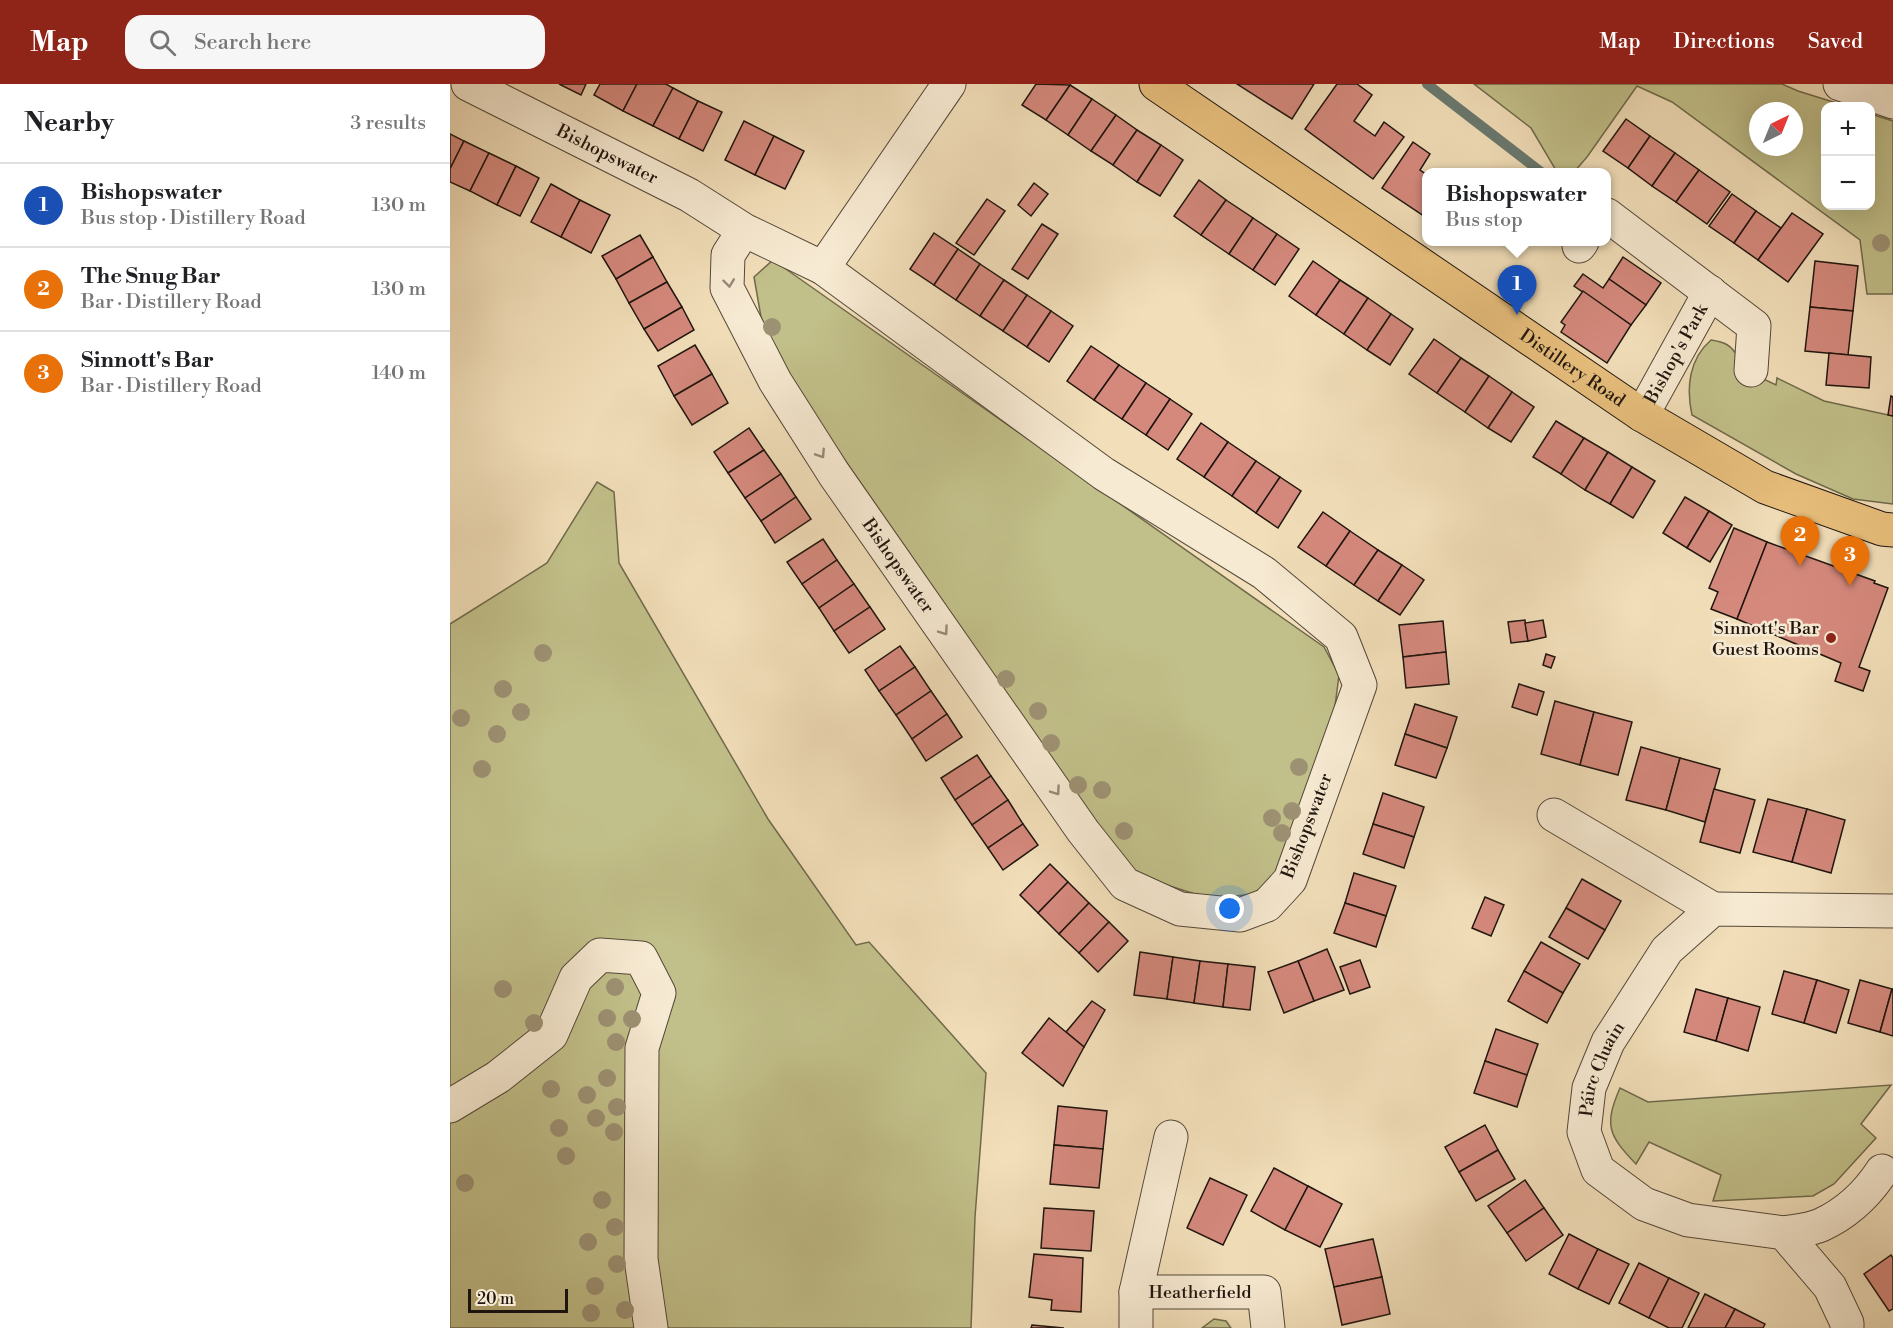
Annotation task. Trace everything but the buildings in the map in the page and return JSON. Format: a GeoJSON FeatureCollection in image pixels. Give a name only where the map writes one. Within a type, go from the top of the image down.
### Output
{"type":"FeatureCollection","features":[{"type":"Feature","properties":{"kind":"main road","name":"Distillery Road"},"geometry":{"type":"LineString","coordinates":[[1156,84],[1642,415],[1765,487],[1893,530]]}},
{"type":"Feature","properties":{"kind":"street","name":"Bishopswater"},"geometry":{"type":"LineString","coordinates":[[468,84],[689,195],[744,230],[823,268],[1104,474],[1264,573],[1341,637],[1360,685],[1290,880],[1267,905],[1240,915],[1180,909],[1125,884],[1083,831],[841,483],[775,381],[727,288],[728,255],[744,230]]}},
{"type":"Feature","properties":{"kind":"street"},"geometry":{"type":"LineString","coordinates":[[823,268],[949,84]]}},
{"type":"Feature","properties":{"kind":"street"},"geometry":{"type":"LineString","coordinates":[[1840,84],[1893,102]]}},
{"type":"Feature","properties":{"kind":"street","name":"Bishop's Park"},"geometry":{"type":"LineString","coordinates":[[1611,218],[1754,327],[1751,370]]}},
{"type":"Feature","properties":{"kind":"street","name":"Bishop's Park"},"geometry":{"type":"LineString","coordinates":[[1642,415],[1710,292]]}},
{"type":"Feature","properties":{"kind":"street"},"geometry":{"type":"LineString","coordinates":[[1554,815],[1713,909],[1893,911]]}},
{"type":"Feature","properties":{"kind":"street","name":"Páirc Cluain"},"geometry":{"type":"LineString","coordinates":[[1713,909],[1667,950],[1608,1042],[1589,1088],[1584,1132],[1598,1170],[1644,1204],[1688,1220],[1784,1233],[1820,1226],[1852,1206],[1872,1186],[1882,1171]]}},
{"type":"Feature","properties":{"kind":"street"},"geometry":{"type":"LineString","coordinates":[[450,1106],[498,1077],[551,1035],[576,978],[600,955],[640,958],[659,993],[642,1047],[641,1259],[651,1328]]}},
{"type":"Feature","properties":{"kind":"street","name":"Heatherfield"},"geometry":{"type":"LineString","coordinates":[[1136,1328],[1136,1292],[1171,1137]]}},
{"type":"Feature","properties":{"kind":"street"},"geometry":{"type":"LineString","coordinates":[[1784,1233],[1830,1287],[1847,1323],[1847,1328]]}},
{"type":"Feature","properties":{"kind":"street","name":"Heatherfield"},"geometry":{"type":"LineString","coordinates":[[1136,1292],[1264,1292],[1268,1328]]}},
{"type":"Feature","properties":{"kind":"shaded area"},"geometry":{"type":"Polygon","coordinates":[[[1474,84],[1782,84],[1833,102],[1821,102],[1821,210],[1875,210],[1875,115],[1893,121],[1893,294],[1867,294],[1860,240],[1672,102],[1637,86],[1577,168],[1555,168],[1531,128],[1474,84]]]}},
{"type":"Feature","properties":{"kind":"shaded area"},"geometry":{"type":"Polygon","coordinates":[[[773,260],[1324,647],[1339,675],[1334,714],[1277,877],[1252,894],[1211,899],[1135,875],[1086,808],[786,375],[761,317],[754,277],[773,260]]]}},
{"type":"Feature","properties":{"kind":"shaded area"},"geometry":{"type":"Polygon","coordinates":[[[1711,340],[1724,343],[1733,350],[1738,357],[1736,366],[1776,385],[1777,378],[1824,401],[1893,416],[1893,504],[1853,499],[1796,474],[1692,415],[1689,395],[1691,374],[1698,356],[1711,340]]]}},
{"type":"Feature","properties":{"kind":"shaded area"},"geometry":{"type":"Polygon","coordinates":[[[597,482],[614,492],[619,563],[768,819],[856,945],[869,942],[986,1073],[975,1217],[971,1328],[450,1328],[450,624],[547,563],[597,482]]]}},
{"type":"Feature","properties":{"kind":"shaded area"},"geometry":{"type":"Polygon","coordinates":[[[1891,1085],[1861,1124],[1876,1138],[1834,1184],[1813,1196],[1713,1201],[1721,1175],[1649,1142],[1636,1164],[1619,1145],[1612,1129],[1612,1111],[1620,1088],[1648,1102],[1891,1085]]]}},
{"type":"Feature","properties":{"kind":"shaded area"},"geometry":{"type":"Polygon","coordinates":[[[1214,1319],[1226,1321],[1231,1328],[1202,1328],[1214,1319]]]}},
{"type":"Feature","properties":{"kind":"waterway"},"geometry":{"type":"LineString","coordinates":[[1427,84],[1536,168]]}},
{"type":"Feature","properties":{"kind":"place","name":"Bishopswater"},"geometry":{"type":"Point","coordinates":[1517,315]}},
{"type":"Feature","properties":{"kind":"place","name":"The Snug Bar"},"geometry":{"type":"Point","coordinates":[1800,566]}},
{"type":"Feature","properties":{"kind":"place","name":"Sinnott's Bar"},"geometry":{"type":"Point","coordinates":[1850,586]}},
{"type":"Feature","properties":{"kind":"place","name":"Sinnott's Bar Guest Rooms"},"geometry":{"type":"Point","coordinates":[1831,638]}}]}
